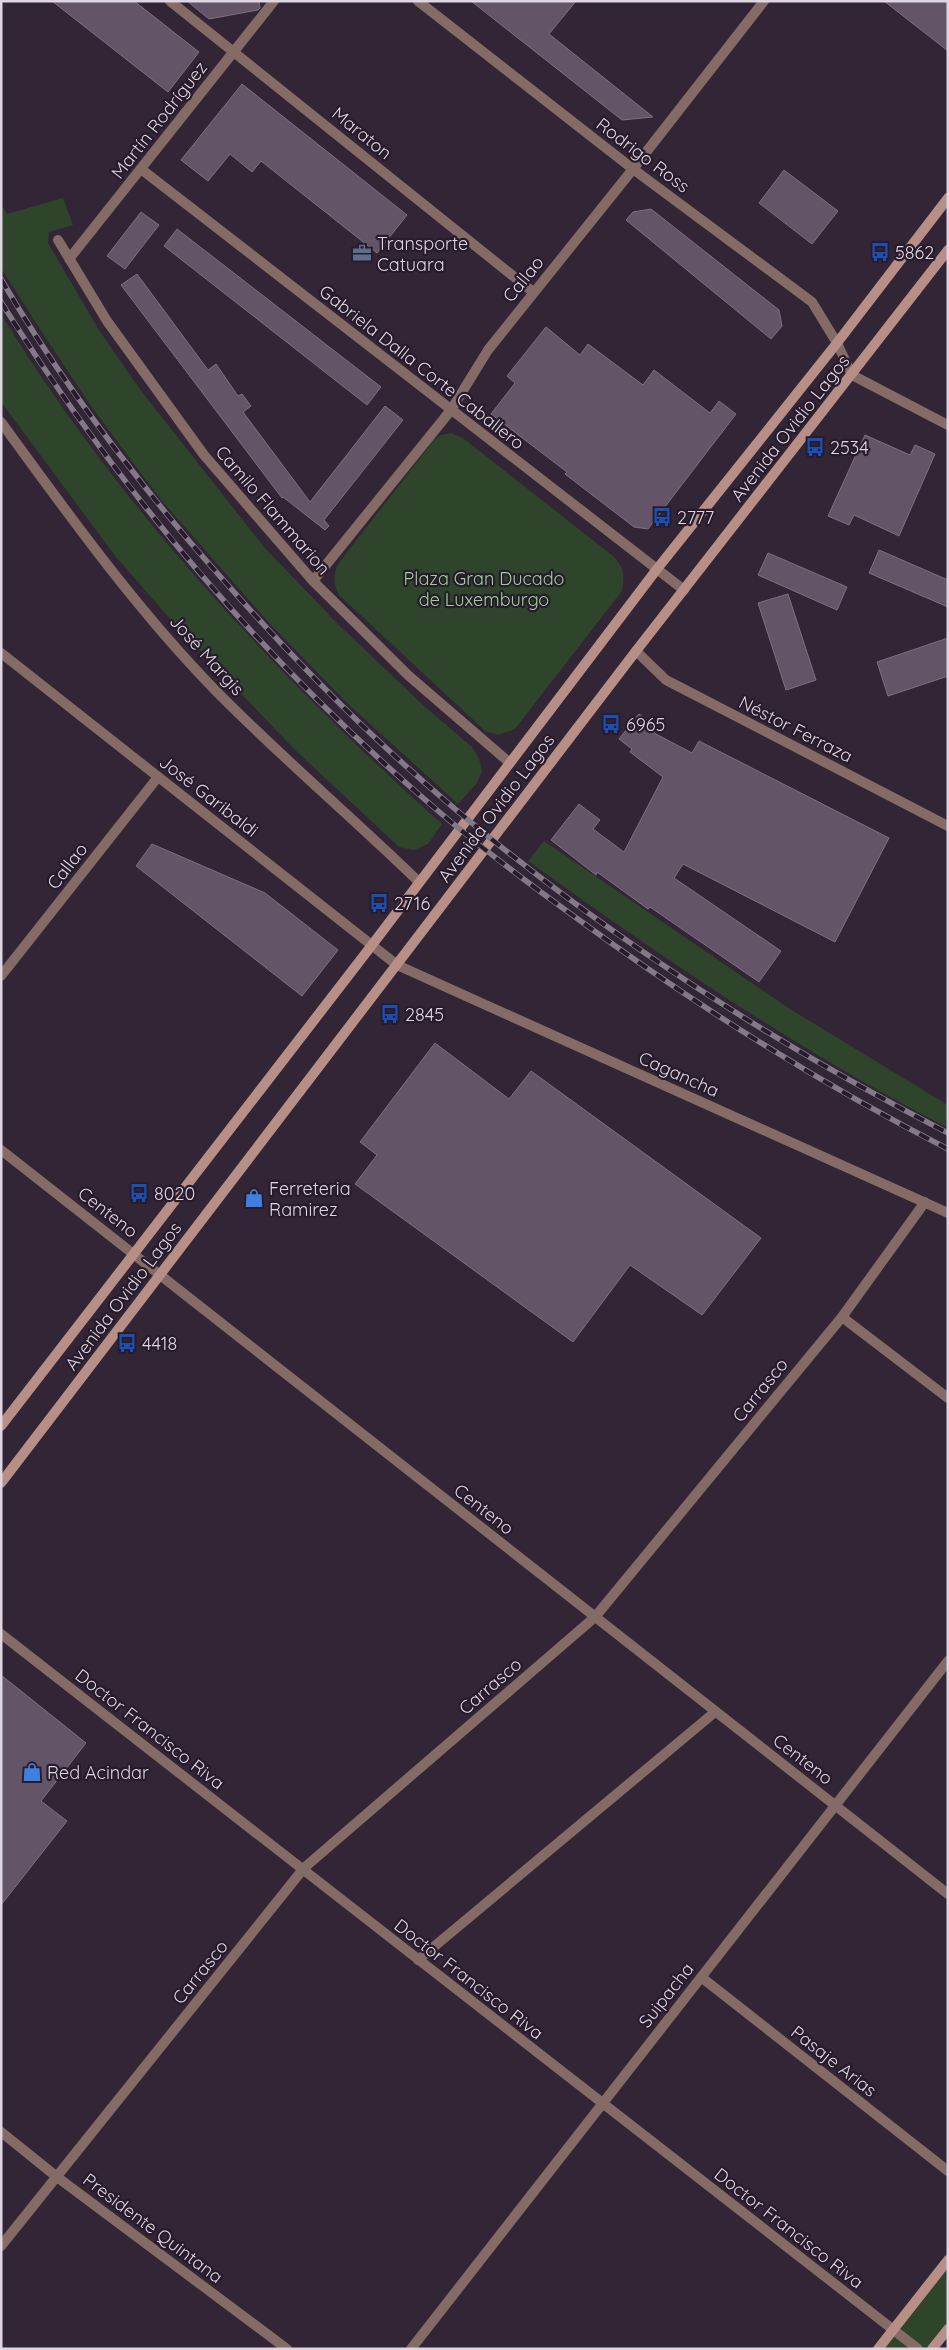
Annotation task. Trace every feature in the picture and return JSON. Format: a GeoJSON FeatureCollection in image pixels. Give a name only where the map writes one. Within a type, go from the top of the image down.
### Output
{"type":"FeatureCollection","features":[{"type":"Feature","properties":{"kind":"main road","name":"Avenida Ovidio Lagos"},"geometry":{"type":"LineString","coordinates":[[1,1426],[372,945],[657,569],[837,344],[948,198]]}},
{"type":"Feature","properties":{"kind":"main road","name":"Avenida Ovidio Lagos"},"geometry":{"type":"LineString","coordinates":[[1,1482],[636,651],[948,250]]}},
{"type":"Feature","properties":{"kind":"main road"},"geometry":{"type":"LineString","coordinates":[[878,2349],[948,2260]]}},
{"type":"Feature","properties":{"kind":"main road"},"geometry":{"type":"LineString","coordinates":[[932,2349],[948,2329]]}},
{"type":"Feature","properties":{"kind":"street","name":"Maraton"},"geometry":{"type":"LineString","coordinates":[[170,1],[533,292]]}},
{"type":"Feature","properties":{"kind":"street","name":"Martín Rodríguez"},"geometry":{"type":"LineString","coordinates":[[69,259],[274,1]]}},
{"type":"Feature","properties":{"kind":"street","name":"Rodrigo Ross"},"geometry":{"type":"LineString","coordinates":[[418,1],[633,170],[812,302],[837,344],[852,375]]}},
{"type":"Feature","properties":{"kind":"street","name":"Callao"},"geometry":{"type":"LineString","coordinates":[[313,581],[451,410],[488,350],[633,170],[758,3]]}},
{"type":"Feature","properties":{"kind":"street","name":"Gabriela Dalla Corte Caballero"},"geometry":{"type":"LineString","coordinates":[[141,169],[684,590]]}},
{"type":"Feature","properties":{"kind":"street","name":"Camilo Flammarion"},"geometry":{"type":"LineString","coordinates":[[58,240],[106,321],[204,456],[313,581],[409,676],[510,763]]}},
{"type":"Feature","properties":{"kind":"street"},"geometry":{"type":"LineString","coordinates":[[852,375],[948,425]]}},
{"type":"Feature","properties":{"kind":"street","name":"José Margis"},"geometry":{"type":"LineString","coordinates":[[1,422],[72,520],[214,690],[419,882]]}},
{"type":"Feature","properties":{"kind":"street","name":"Néstor Ferraza"},"geometry":{"type":"LineString","coordinates":[[636,651],[666,680],[948,826]]}},
{"type":"Feature","properties":{"kind":"street","name":"José Garibaldi"},"geometry":{"type":"LineString","coordinates":[[1,653],[397,965]]}},
{"type":"Feature","properties":{"kind":"street","name":"Callao"},"geometry":{"type":"LineString","coordinates":[[1,976],[158,776]]}},
{"type":"Feature","properties":{"kind":"street","name":"Cagancha"},"geometry":{"type":"LineString","coordinates":[[397,965],[948,1213]]}},
{"type":"Feature","properties":{"kind":"street","name":"Centeno"},"geometry":{"type":"LineString","coordinates":[[1,1150],[135,1253],[160,1275],[948,1894]]}},
{"type":"Feature","properties":{"kind":"street","name":"Carrasco"},"geometry":{"type":"LineString","coordinates":[[1,2246],[304,1868],[595,1617],[842,1317],[924,1202]]}},
{"type":"Feature","properties":{"kind":"street"},"geometry":{"type":"LineString","coordinates":[[842,1317],[948,1398]]}},
{"type":"Feature","properties":{"kind":"street","name":"Doctor Francisco Riva"},"geometry":{"type":"LineString","coordinates":[[1,1634],[304,1868],[418,1960],[918,2349]]}},
{"type":"Feature","properties":{"kind":"street","name":"Suipacha"},"geometry":{"type":"LineString","coordinates":[[411,2349],[948,1661]]}},
{"type":"Feature","properties":{"kind":"street"},"geometry":{"type":"LineString","coordinates":[[418,1960],[715,1712]]}},
{"type":"Feature","properties":{"kind":"street","name":"Pasaje Arias"},"geometry":{"type":"LineString","coordinates":[[701,1977],[948,2171]]}},
{"type":"Feature","properties":{"kind":"street","name":"Presidente Quintana"},"geometry":{"type":"LineString","coordinates":[[1,2132],[57,2177],[287,2349]]}},
{"type":"Feature","properties":{"kind":"green space"},"geometry":{"type":"Polygon","coordinates":[[[63,198],[73,225],[49,232],[48,243],[99,330],[139,388],[264,547],[338,624],[423,705],[472,747],[479,758],[482,772],[476,784],[458,804],[348,704],[271,625],[161,500],[93,409],[43,334],[1,268],[1,204],[7,214],[63,198]]]}},
{"type":"Feature","properties":{"kind":"green space"},"geometry":{"type":"Polygon","coordinates":[[[1,314],[47,385],[96,454],[203,585],[319,708],[442,824],[428,844],[414,850],[399,847],[293,748],[171,620],[116,557],[1,402],[1,314]]]}},
{"type":"Feature","properties":{"kind":"green space","name":"Plaza Gran Ducado de Luxemburgo"},"geometry":{"type":"Polygon","coordinates":[[[451,433],[463,438],[613,556],[623,572],[622,591],[515,729],[498,735],[485,731],[339,595],[335,583],[335,572],[338,564],[434,440],[441,435],[451,433]]]}},
{"type":"Feature","properties":{"kind":"green space"},"geometry":{"type":"Polygon","coordinates":[[[544,841],[790,1009],[948,1105],[948,1128],[838,1067],[785,1035],[630,934],[579,898],[528,861],[544,841]]]}},
{"type":"Feature","properties":{"kind":"green space"},"geometry":{"type":"Polygon","coordinates":[[[948,2260],[948,2329],[932,2349],[878,2349],[948,2260]]]}},
{"type":"Feature","properties":{"kind":"building"},"geometry":{"type":"Polygon","coordinates":[[[52,1],[134,1],[199,52],[168,92],[52,1]]]}},
{"type":"Feature","properties":{"kind":"building"},"geometry":{"type":"Polygon","coordinates":[[[187,1],[259,1],[260,8],[258,10],[209,19],[187,1]]]}},
{"type":"Feature","properties":{"kind":"building"},"geometry":{"type":"Polygon","coordinates":[[[471,1],[576,1],[549,34],[653,117],[622,120],[471,1]]]}},
{"type":"Feature","properties":{"kind":"building"},"geometry":{"type":"Polygon","coordinates":[[[884,1],[948,1],[948,51],[884,1]]]}},
{"type":"Feature","properties":{"kind":"building"},"geometry":{"type":"Polygon","coordinates":[[[242,84],[407,215],[377,253],[261,161],[252,172],[230,154],[208,181],[181,160],[242,84]]]}},
{"type":"Feature","properties":{"kind":"building"},"geometry":{"type":"Polygon","coordinates":[[[784,170],[838,211],[812,244],[759,203],[784,170]]]}},
{"type":"Feature","properties":{"kind":"building"},"geometry":{"type":"Polygon","coordinates":[[[651,209],[779,310],[782,326],[771,339],[626,220],[633,212],[651,209]]]}},
{"type":"Feature","properties":{"kind":"building"},"geometry":{"type":"Polygon","coordinates":[[[141,212],[159,225],[125,269],[107,256],[141,212]]]}},
{"type":"Feature","properties":{"kind":"building"},"geometry":{"type":"Polygon","coordinates":[[[177,229],[381,387],[367,405],[164,246],[177,229]]]}},
{"type":"Feature","properties":{"kind":"building"},"geometry":{"type":"Polygon","coordinates":[[[137,274],[208,370],[216,364],[238,396],[242,394],[251,406],[243,412],[310,502],[385,406],[403,420],[324,520],[329,526],[325,530],[282,498],[121,285],[137,274]]]}},
{"type":"Feature","properties":{"kind":"building"},"geometry":{"type":"Polygon","coordinates":[[[546,327],[580,355],[588,344],[643,385],[654,370],[710,413],[719,401],[736,414],[648,529],[634,527],[565,474],[567,472],[491,414],[515,383],[507,376],[546,327]]]}},
{"type":"Feature","properties":{"kind":"building"},"geometry":{"type":"Polygon","coordinates":[[[865,435],[910,455],[915,445],[935,454],[899,536],[854,515],[849,525],[828,516],[865,435]]]}},
{"type":"Feature","properties":{"kind":"building"},"geometry":{"type":"Polygon","coordinates":[[[879,550],[948,580],[948,607],[869,573],[879,550]]]}},
{"type":"Feature","properties":{"kind":"building"},"geometry":{"type":"Polygon","coordinates":[[[768,553],[847,587],[837,610],[758,575],[768,553]]]}},
{"type":"Feature","properties":{"kind":"building"},"geometry":{"type":"Polygon","coordinates":[[[788,594],[816,680],[786,690],[758,603],[788,594]]]}},
{"type":"Feature","properties":{"kind":"building"},"geometry":{"type":"Polygon","coordinates":[[[948,638],[948,676],[888,696],[877,662],[948,638]]]}},
{"type":"Feature","properties":{"kind":"building"},"geometry":{"type":"Polygon","coordinates":[[[639,714],[658,728],[654,733],[692,753],[699,741],[889,838],[835,942],[683,864],[674,878],[781,951],[759,982],[650,907],[648,909],[597,872],[596,875],[551,840],[579,804],[600,820],[593,829],[624,852],[663,777],[630,752],[632,749],[619,739],[639,714]]]}},
{"type":"Feature","properties":{"kind":"building"},"geometry":{"type":"Polygon","coordinates":[[[152,844],[265,893],[338,950],[302,996],[136,866],[152,844]]]}},
{"type":"Feature","properties":{"kind":"building"},"geometry":{"type":"Polygon","coordinates":[[[435,1043],[509,1099],[531,1071],[761,1238],[702,1315],[630,1265],[573,1342],[355,1184],[377,1155],[360,1142],[435,1043]]]}},
{"type":"Feature","properties":{"kind":"building","name":"Red Acindar"},"geometry":{"type":"Polygon","coordinates":[[[1,1675],[86,1743],[41,1801],[67,1821],[1,1905],[1,1675]]]}},
{"type":"Feature","properties":{"kind":"railway"},"geometry":{"type":"LineString","coordinates":[[1,279],[43,348],[66,381],[114,447],[190,542],[299,662],[368,731],[432,790],[500,846],[571,900],[718,1002],[871,1092],[948,1133]]}},
{"type":"Feature","properties":{"kind":"railway"},"geometry":{"type":"LineString","coordinates":[[1,302],[95,441],[146,508],[256,636],[374,754],[488,852],[665,981],[851,1097],[948,1149]]}},
{"type":"Feature","properties":{"kind":"place","name":"5862"},"geometry":{"type":"Point","coordinates":[880,252]}},
{"type":"Feature","properties":{"kind":"place","name":"Transporte Catuara"},"geometry":{"type":"Point","coordinates":[362,253]}},
{"type":"Feature","properties":{"kind":"place","name":"2534"},"geometry":{"type":"Point","coordinates":[815,447]}},
{"type":"Feature","properties":{"kind":"place","name":"2777"},"geometry":{"type":"Point","coordinates":[662,517]}},
{"type":"Feature","properties":{"kind":"place","name":"6965"},"geometry":{"type":"Point","coordinates":[611,724]}},
{"type":"Feature","properties":{"kind":"place","name":"2716"},"geometry":{"type":"Point","coordinates":[379,903]}},
{"type":"Feature","properties":{"kind":"place","name":"2845"},"geometry":{"type":"Point","coordinates":[390,1014]}},
{"type":"Feature","properties":{"kind":"place","name":"8020"},"geometry":{"type":"Point","coordinates":[139,1193]}},
{"type":"Feature","properties":{"kind":"place","name":"Ferreteria Ramirez"},"geometry":{"type":"Point","coordinates":[254,1198]}},
{"type":"Feature","properties":{"kind":"place","name":"4418"},"geometry":{"type":"Point","coordinates":[127,1343]}},
{"type":"Feature","properties":{"kind":"place","name":"Red Acindar"},"geometry":{"type":"Point","coordinates":[32,1772]}}]}
